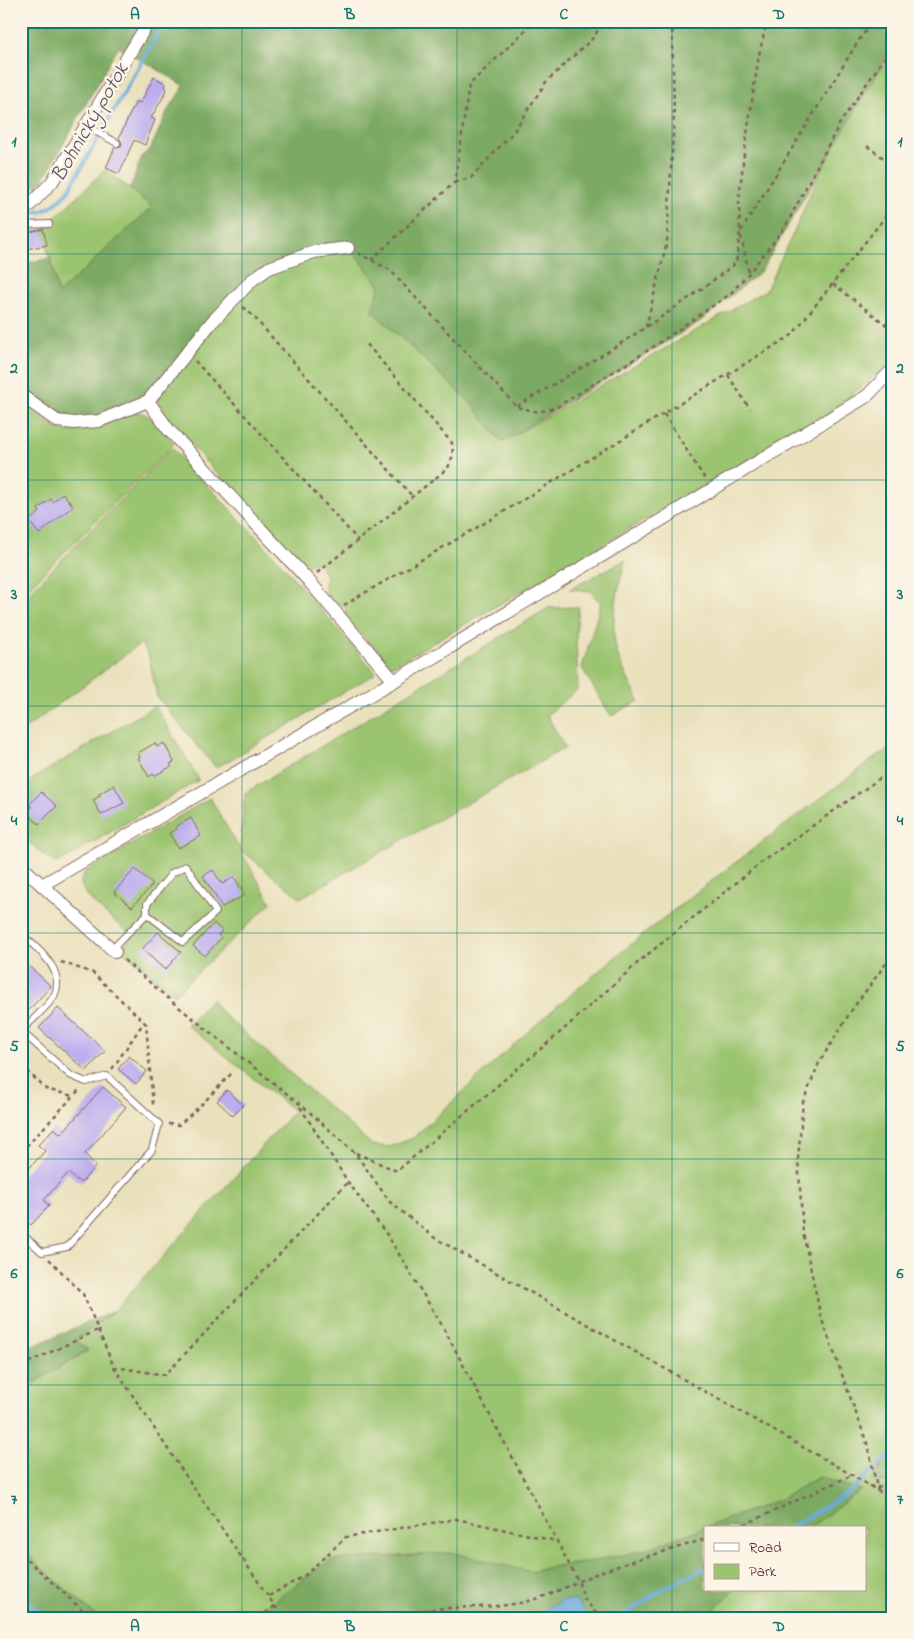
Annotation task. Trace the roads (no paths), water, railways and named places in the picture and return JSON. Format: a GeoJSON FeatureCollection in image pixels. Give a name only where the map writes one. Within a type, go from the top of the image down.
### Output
{"type":"FeatureCollection","features":[{"type":"Feature","properties":{"kind":"street"},"geometry":{"type":"LineString","coordinates":[[26,208],[52,182],[148,21]]}},
{"type":"Feature","properties":{"kind":"street"},"geometry":{"type":"LineString","coordinates":[[21,395],[57,420],[74,422],[99,421],[148,401],[187,352],[252,280],[263,272],[314,252],[348,248]]}},
{"type":"Feature","properties":{"kind":"street"},"geometry":{"type":"LineString","coordinates":[[42,885],[394,681],[867,396],[893,369]]}},
{"type":"Feature","properties":{"kind":"street"},"geometry":{"type":"LineString","coordinates":[[148,401],[168,430],[308,580],[394,681]]}},
{"type":"Feature","properties":{"kind":"street"},"geometry":{"type":"LineString","coordinates":[[21,866],[113,950]]}},
{"type":"Feature","properties":{"kind":"lane"},"geometry":{"type":"LineString","coordinates":[[86,126],[117,143]]}},
{"type":"Feature","properties":{"kind":"lane"},"geometry":{"type":"LineString","coordinates":[[21,225],[49,224]]}},
{"type":"Feature","properties":{"kind":"lane"},"geometry":{"type":"LineString","coordinates":[[113,950],[147,914],[146,904],[172,872],[186,866],[216,912],[183,942],[147,914]]}},
{"type":"Feature","properties":{"kind":"lane"},"geometry":{"type":"LineString","coordinates":[[21,934],[49,959],[57,985],[55,996],[21,1031],[70,1075],[86,1082],[108,1076],[157,1121],[152,1150],[67,1247],[42,1252],[21,1232]]}},
{"type":"Feature","properties":{"kind":"water"},"geometry":{"type":"Polygon","coordinates":[[[563,1600],[575,1600],[590,1618],[530,1618],[563,1600]]]}},
{"type":"Feature","properties":{"kind":"waterway","name":"Bohnický potok"},"geometry":{"type":"LineString","coordinates":[[26,211],[43,211],[67,193],[165,21]]}},
{"type":"Feature","properties":{"kind":"waterway"},"geometry":{"type":"LineString","coordinates":[[792,1526],[847,1494],[893,1452]]}},
{"type":"Feature","properties":{"kind":"waterway"},"geometry":{"type":"LineString","coordinates":[[619,1618],[664,1588],[704,1568]]}},
{"type":"Feature","properties":{"kind":"waterway"},"geometry":{"type":"LineString","coordinates":[[21,1598],[47,1618]]}}]}
